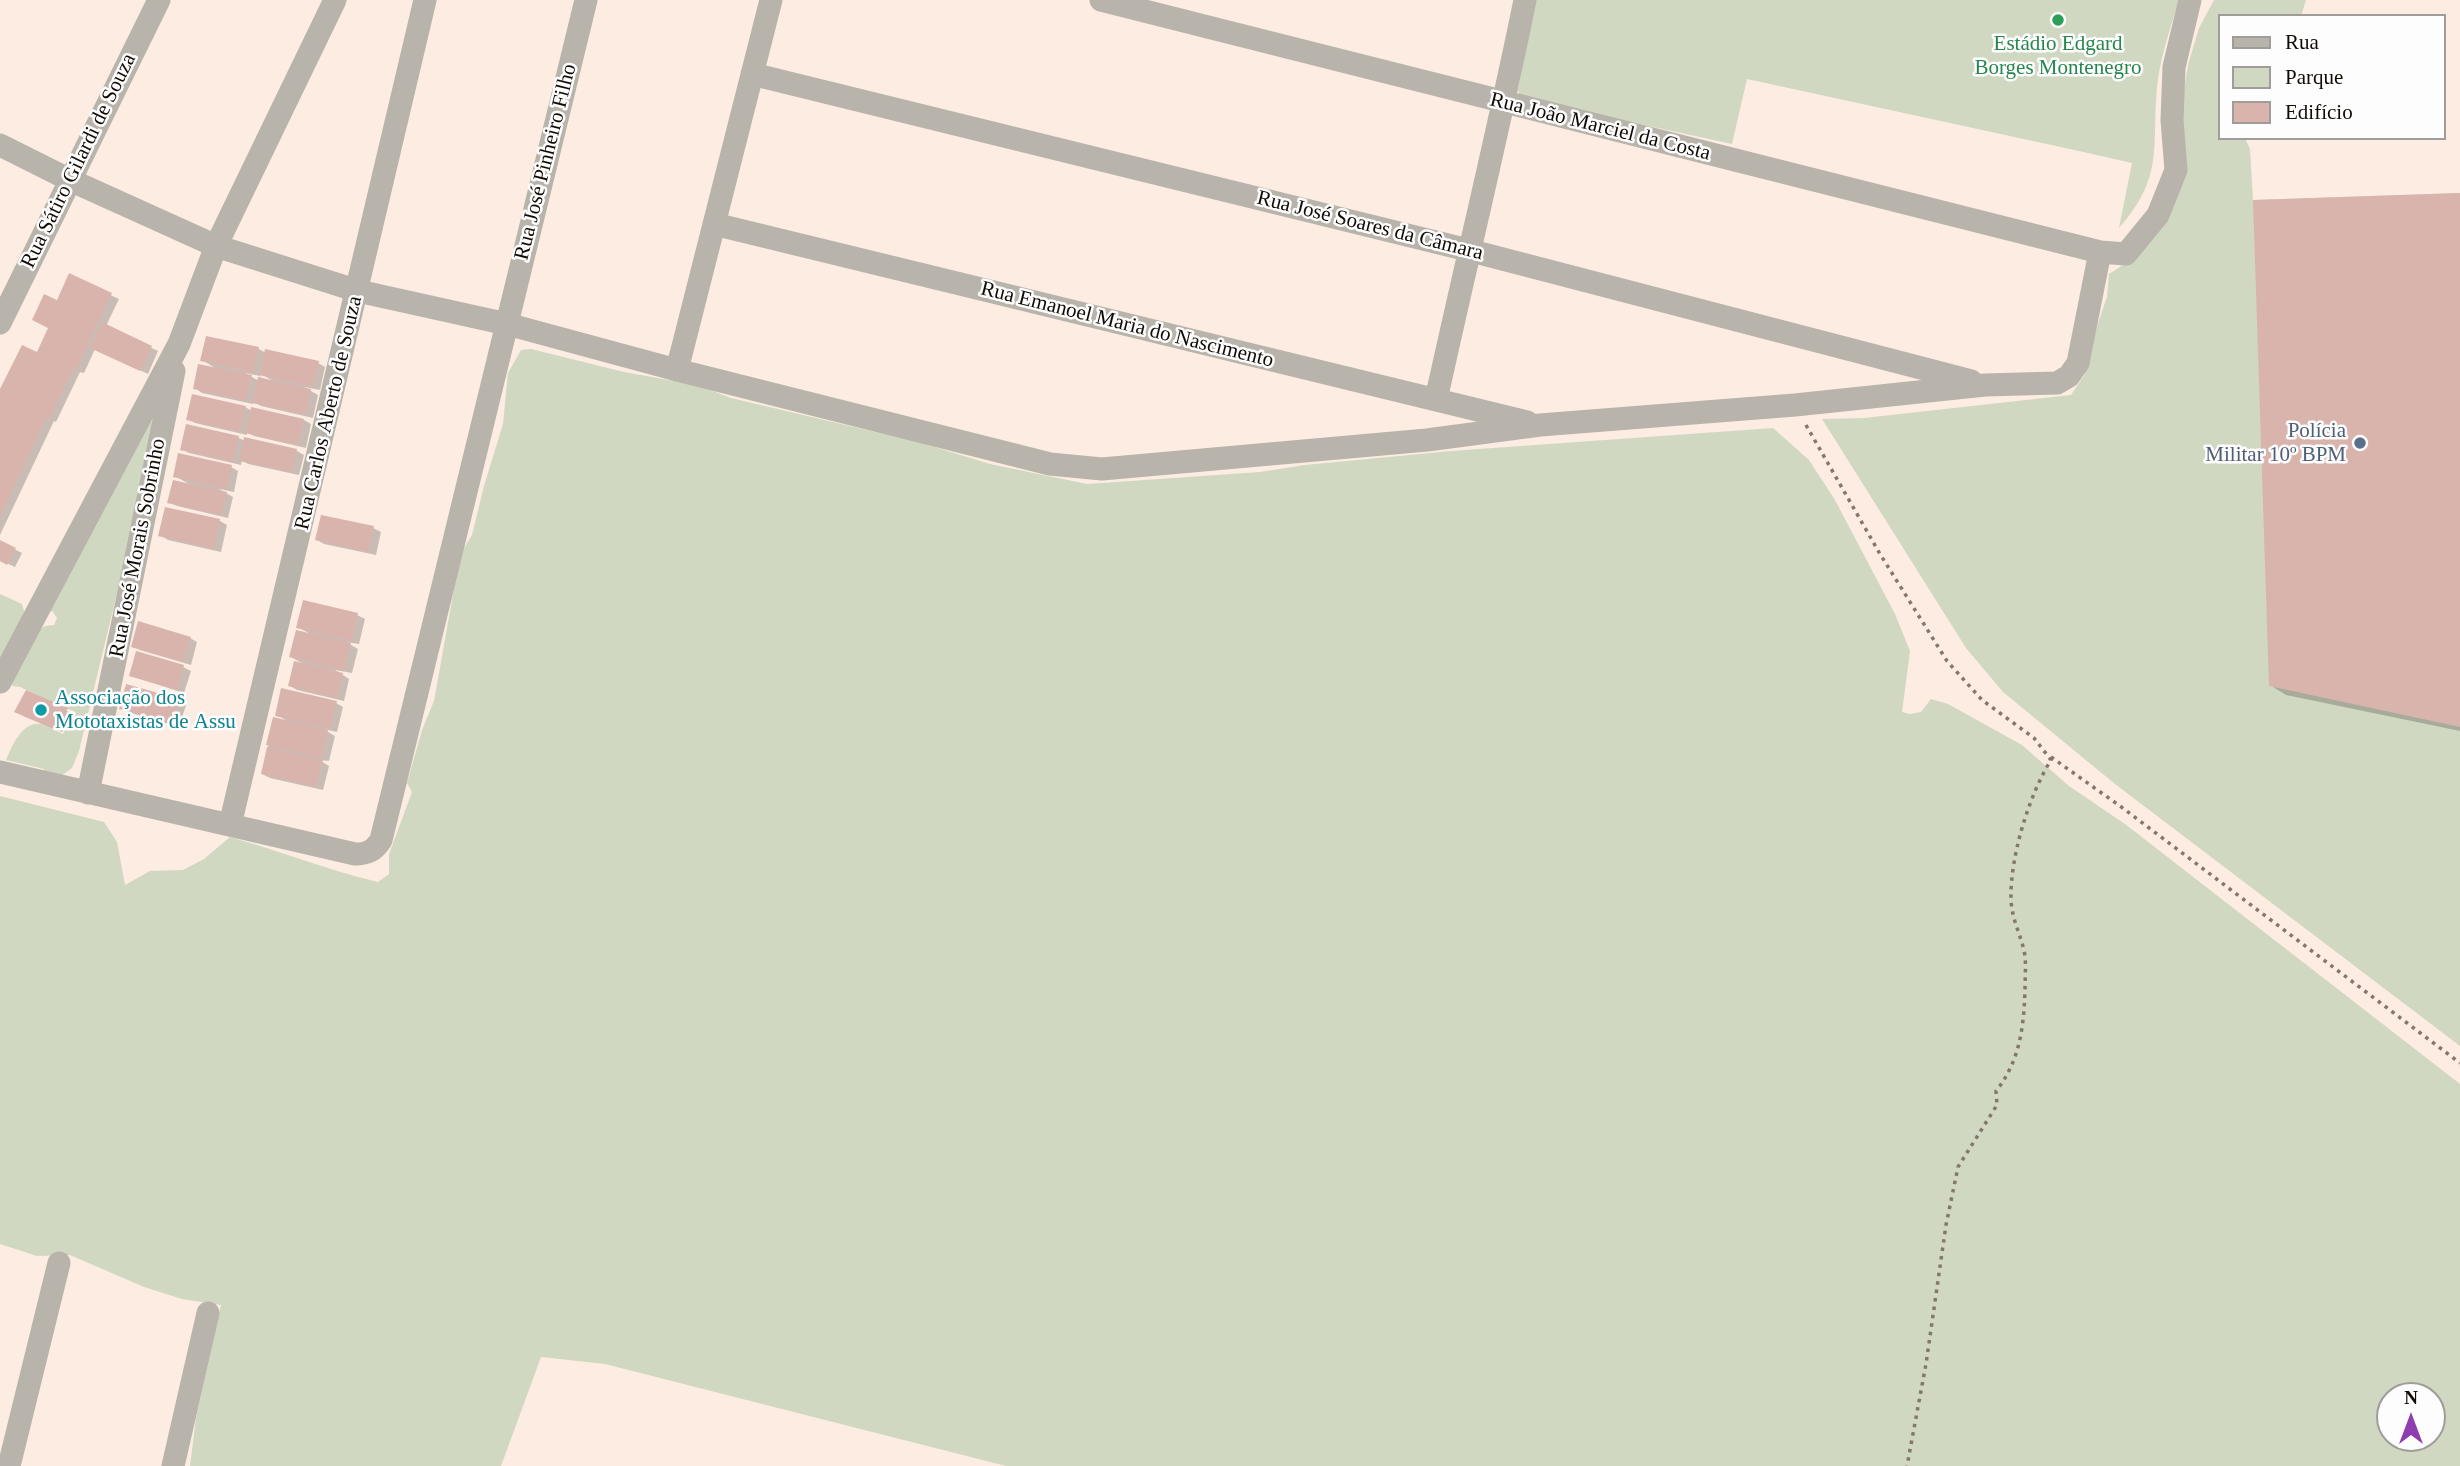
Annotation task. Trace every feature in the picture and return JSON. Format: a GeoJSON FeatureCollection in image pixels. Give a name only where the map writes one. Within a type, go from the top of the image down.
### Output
{"type":"FeatureCollection","features":[{"type":"Feature","properties":{"kind":"street","name":"Rua Sátiro Gilardi de Souza"},"geometry":{"type":"LineString","coordinates":[[0,323],[159,0]]}},
{"type":"Feature","properties":{"kind":"street"},"geometry":{"type":"LineString","coordinates":[[0,682],[179,344],[216,246],[335,0]]}},
{"type":"Feature","properties":{"kind":"street","name":"Rua Carlos Aberto de Souza"},"geometry":{"type":"LineString","coordinates":[[230,825],[425,0]]}},
{"type":"Feature","properties":{"kind":"street","name":"Rua José Pinheiro Filho"},"geometry":{"type":"LineString","coordinates":[[0,772],[355,854],[368,853],[375,848],[381,840],[586,0]]}},
{"type":"Feature","properties":{"kind":"street"},"geometry":{"type":"LineString","coordinates":[[677,370],[771,0]]}},
{"type":"Feature","properties":{"kind":"street","name":"Rua João Marciel da Costa"},"geometry":{"type":"LineString","coordinates":[[1101,0],[2100,252]]}},
{"type":"Feature","properties":{"kind":"street"},"geometry":{"type":"LineString","coordinates":[[1436,400],[1468,250],[1505,103],[1525,0]]}},
{"type":"Feature","properties":{"kind":"street"},"geometry":{"type":"LineString","coordinates":[[0,145],[216,246],[358,290],[507,324],[677,370],[1050,464],[1102,469],[1427,440],[1540,425],[1795,405],[1985,385],[2057,383],[2069,376],[2078,363],[2100,252],[2126,254],[2158,215],[2176,170],[2172,120],[2174,67],[2190,0]]}},
{"type":"Feature","properties":{"kind":"street","name":"Rua José Soares da Câmara"},"geometry":{"type":"LineString","coordinates":[[752,74],[1468,250],[1985,385]]}},
{"type":"Feature","properties":{"kind":"street","name":"Rua Emanoel Maria do Nascimento"},"geometry":{"type":"LineString","coordinates":[[714,224],[1540,425]]}},
{"type":"Feature","properties":{"kind":"street","name":"Rua José Morais Sobrinho"},"geometry":{"type":"LineString","coordinates":[[88,793],[179,344]]}},
{"type":"Feature","properties":{"kind":"street"},"geometry":{"type":"LineString","coordinates":[[9,1466],[59,1263]]}},
{"type":"Feature","properties":{"kind":"street"},"geometry":{"type":"LineString","coordinates":[[173,1466],[208,1313]]}},
{"type":"Feature","properties":{"kind":"path"},"geometry":{"type":"LineString","coordinates":[[1795,405],[1880,554],[1947,661],[1982,701],[2034,738],[2051,760],[2039,780],[2015,860],[2011,897],[2014,923],[2025,955],[2024,1012],[2019,1049],[2008,1076],[1996,1091],[1997,1105],[1958,1167],[1907,1466]]}},
{"type":"Feature","properties":{"kind":"path"},"geometry":{"type":"LineString","coordinates":[[2047,754],[2460,1063]]}},
{"type":"Feature","properties":{"kind":"green space"},"geometry":{"type":"Polygon","coordinates":[[[1535,0],[2179,0],[2158,79],[2154,157],[2150,174],[2134,209],[2119,228],[2132,163],[2079,151],[1747,79],[1732,144],[1520,98],[1518,90],[1535,0]]]}},
{"type":"Feature","properties":{"kind":"green space"},"geometry":{"type":"Polygon","coordinates":[[[2214,0],[2306,0],[2302,14],[2218,14],[2218,140],[2246,140],[2250,149],[2253,200],[2460,193],[2460,1046],[2115,784],[2003,692],[1966,648],[1822,419],[1864,418],[2071,395],[2085,374],[2107,297],[2109,274],[2126,263],[2153,236],[2188,65],[2199,28],[2214,0]]]}},
{"type":"Feature","properties":{"kind":"green space"},"geometry":{"type":"Polygon","coordinates":[[[531,349],[624,372],[697,385],[731,398],[918,442],[990,464],[1087,484],[1260,472],[1451,451],[1773,428],[1809,460],[1835,500],[1895,614],[1910,651],[1902,712],[1921,712],[1931,699],[1948,704],[2022,745],[2069,786],[2125,824],[2460,1084],[2460,1466],[1006,1466],[605,1364],[541,1357],[501,1466],[190,1466],[196,1418],[221,1305],[182,1299],[144,1287],[70,1255],[37,1256],[0,1244],[0,796],[104,822],[117,842],[125,885],[150,871],[183,870],[204,859],[230,837],[378,882],[389,874],[389,854],[412,792],[407,783],[422,730],[434,701],[459,561],[472,535],[503,424],[508,373],[521,350],[531,349]]]}},
{"type":"Feature","properties":{"kind":"green space"},"geometry":{"type":"Polygon","coordinates":[[[150,408],[154,439],[79,751],[72,768],[61,776],[46,775],[44,769],[6,760],[11,748],[23,730],[34,724],[44,725],[63,734],[75,712],[20,687],[12,686],[13,676],[39,630],[54,625],[57,618],[53,612],[45,609],[150,408]]]}},
{"type":"Feature","properties":{"kind":"green space"},"geometry":{"type":"Polygon","coordinates":[[[0,594],[22,604],[25,615],[0,661],[0,594]]]}},
{"type":"Feature","properties":{"kind":"building","name":"Polícia Militar 10º BPM"},"geometry":{"type":"Polygon","coordinates":[[[2460,193],[2460,727],[2269,686],[2253,200],[2460,193]]]}},
{"type":"Feature","properties":{"kind":"building"},"geometry":{"type":"Polygon","coordinates":[[[69,273],[112,293],[76,370],[73,369],[49,420],[46,418],[0,517],[0,389],[22,345],[37,352],[48,328],[32,320],[44,294],[57,300],[69,273]]]}},
{"type":"Feature","properties":{"kind":"building"},"geometry":{"type":"Polygon","coordinates":[[[102,322],[152,346],[140,371],[90,348],[102,322]]]}},
{"type":"Feature","properties":{"kind":"building"},"geometry":{"type":"Polygon","coordinates":[[[206,336],[259,347],[253,373],[200,361],[206,336]]]}},
{"type":"Feature","properties":{"kind":"building"},"geometry":{"type":"Polygon","coordinates":[[[265,349],[319,361],[313,387],[259,375],[265,349]]]}},
{"type":"Feature","properties":{"kind":"building"},"geometry":{"type":"Polygon","coordinates":[[[198,364],[252,375],[246,401],[193,389],[198,364]]]}},
{"type":"Feature","properties":{"kind":"building"},"geometry":{"type":"Polygon","coordinates":[[[258,377],[311,389],[306,415],[252,403],[258,377]]]}},
{"type":"Feature","properties":{"kind":"building"},"geometry":{"type":"Polygon","coordinates":[[[192,394],[246,406],[240,432],[186,420],[192,394]]]}},
{"type":"Feature","properties":{"kind":"building"},"geometry":{"type":"Polygon","coordinates":[[[251,407],[304,419],[298,445],[245,433],[251,407]]]}},
{"type":"Feature","properties":{"kind":"building"},"geometry":{"type":"Polygon","coordinates":[[[186,424],[239,436],[233,462],[180,450],[186,424]]]}},
{"type":"Feature","properties":{"kind":"building"},"geometry":{"type":"Polygon","coordinates":[[[244,437],[297,449],[292,472],[239,461],[244,437]]]}},
{"type":"Feature","properties":{"kind":"building"},"geometry":{"type":"Polygon","coordinates":[[[178,453],[232,465],[227,489],[173,477],[178,453]]]}},
{"type":"Feature","properties":{"kind":"building"},"geometry":{"type":"Polygon","coordinates":[[[173,480],[227,492],[221,515],[167,503],[173,480]]]}},
{"type":"Feature","properties":{"kind":"building"},"geometry":{"type":"Polygon","coordinates":[[[165,507],[220,519],[214,549],[158,536],[165,507]]]}},
{"type":"Feature","properties":{"kind":"building"},"geometry":{"type":"Polygon","coordinates":[[[321,515],[374,526],[368,552],[315,540],[321,515]]]}},
{"type":"Feature","properties":{"kind":"building"},"geometry":{"type":"Polygon","coordinates":[[[0,540],[16,548],[7,565],[0,561],[0,540]]]}},
{"type":"Feature","properties":{"kind":"building"},"geometry":{"type":"Polygon","coordinates":[[[303,600],[358,613],[352,641],[296,628],[303,600]]]}},
{"type":"Feature","properties":{"kind":"building"},"geometry":{"type":"Polygon","coordinates":[[[138,621],[191,637],[183,662],[131,647],[138,621]]]}},
{"type":"Feature","properties":{"kind":"building"},"geometry":{"type":"Polygon","coordinates":[[[296,630],[351,643],[344,671],[289,657],[296,630]]]}},
{"type":"Feature","properties":{"kind":"building"},"geometry":{"type":"Polygon","coordinates":[[[136,651],[184,665],[177,690],[129,676],[136,651]]]}},
{"type":"Feature","properties":{"kind":"building"},"geometry":{"type":"Polygon","coordinates":[[[294,661],[343,673],[337,698],[288,686],[294,661]]]}},
{"type":"Feature","properties":{"kind":"building"},"geometry":{"type":"Polygon","coordinates":[[[126,684],[179,699],[172,724],[119,709],[126,684]]]}},
{"type":"Feature","properties":{"kind":"building"},"geometry":{"type":"Polygon","coordinates":[[[281,688],[337,701],[330,729],[275,716],[281,688]]]}},
{"type":"Feature","properties":{"kind":"building","name":"Associação dos Mototaxistas de Assu"},"geometry":{"type":"Polygon","coordinates":[[[26,690],[68,708],[54,729],[14,712],[26,690]]]}},
{"type":"Feature","properties":{"kind":"building"},"geometry":{"type":"Polygon","coordinates":[[[273,717],[328,730],[322,758],[266,745],[273,717]]]}},
{"type":"Feature","properties":{"kind":"building"},"geometry":{"type":"Polygon","coordinates":[[[267,747],[323,760],[316,787],[261,774],[267,747]]]}},
{"type":"Feature","properties":{"kind":"place","name":"Estádio Edgard Borges Montenegro"},"geometry":{"type":"Point","coordinates":[2058,20]}},
{"type":"Feature","properties":{"kind":"place","name":"Polícia Militar 10º BPM"},"geometry":{"type":"Point","coordinates":[2360,443]}},
{"type":"Feature","properties":{"kind":"place","name":"Associação dos Mototaxistas de Assu"},"geometry":{"type":"Point","coordinates":[41,710]}}]}
